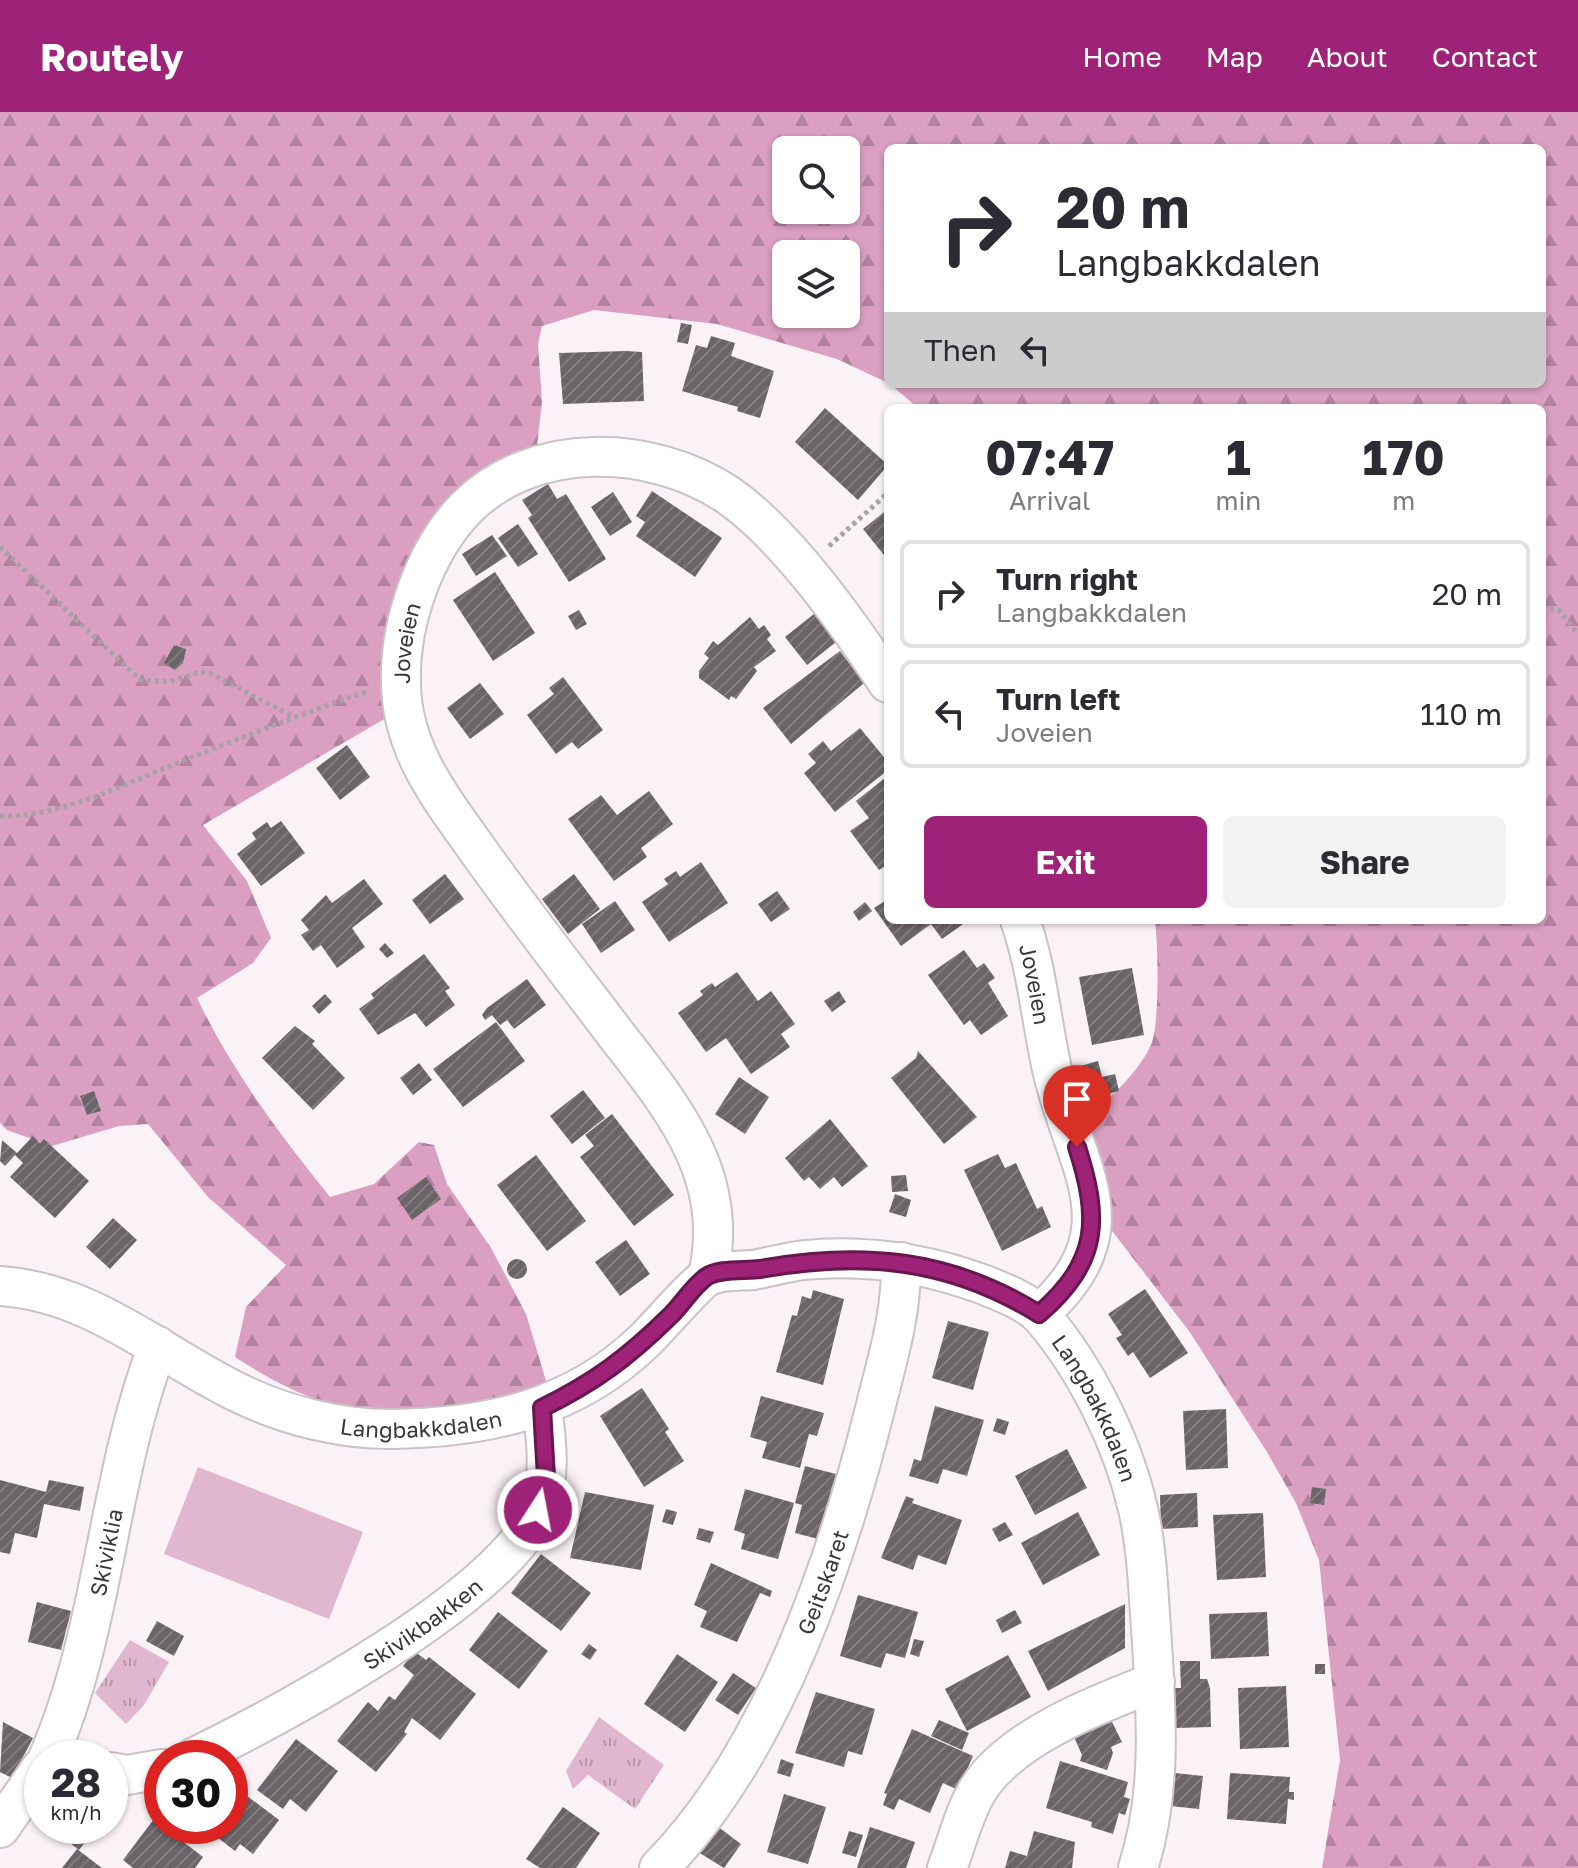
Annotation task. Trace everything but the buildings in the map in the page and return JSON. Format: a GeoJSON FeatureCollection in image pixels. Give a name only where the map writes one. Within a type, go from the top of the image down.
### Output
{"type":"FeatureCollection","features":[{"type":"Feature","properties":{"kind":"street","name":"Joveien"},"geometry":{"type":"LineString","coordinates":[[708,1275],[715,1246],[715,1219],[688,1134],[663,1093],[623,1046],[434,789],[417,759],[401,684],[405,635],[420,584],[440,543],[466,508],[498,483],[535,467],[568,459],[611,456],[681,471],[729,496],[803,569],[884,678]]}},
{"type":"Feature","properties":{"kind":"street","name":"Joveien"},"geometry":{"type":"LineString","coordinates":[[1021,924],[1033,966],[1053,1073],[1091,1191],[1093,1219],[1087,1248],[1067,1290],[1039,1314]]}},
{"type":"Feature","properties":{"kind":"street","name":"Langbakkdalen"},"geometry":{"type":"LineString","coordinates":[[0,1286],[33,1288],[81,1303],[242,1394],[301,1417],[344,1426],[385,1429],[475,1424],[542,1408],[622,1363],[708,1275],[801,1260],[857,1257],[901,1262],[955,1274],[1009,1295],[1039,1314],[1098,1406],[1124,1464],[1138,1507],[1149,1581],[1155,1682],[1153,1800],[1138,1868]]}},
{"type":"Feature","properties":{"kind":"street","name":"Geitskaret"},"geometry":{"type":"LineString","coordinates":[[659,1868],[692,1830],[733,1771],[779,1684],[825,1584],[853,1498],[902,1299],[901,1262]]}},
{"type":"Feature","properties":{"kind":"street","name":"Skiviklia"},"geometry":{"type":"LineString","coordinates":[[56,1740],[91,1625],[142,1387],[158,1346]]}},
{"type":"Feature","properties":{"kind":"street","name":"Skivikbakken"},"geometry":{"type":"LineString","coordinates":[[225,1740],[364,1662],[448,1607],[524,1537],[538,1510],[546,1477],[542,1408]]}},
{"type":"Feature","properties":{"kind":"street"},"geometry":{"type":"LineString","coordinates":[[947,1868],[977,1791],[996,1765],[1082,1712],[1155,1682]]}},
{"type":"Feature","properties":{"kind":"street"},"geometry":{"type":"LineString","coordinates":[[0,1828],[24,1793]]}},
{"type":"Feature","properties":{"kind":"path"},"geometry":{"type":"LineString","coordinates":[[803,569],[884,497]]}},
{"type":"Feature","properties":{"kind":"path"},"geometry":{"type":"LineString","coordinates":[[0,547],[140,680],[169,682],[200,672],[210,673],[293,717]]}},
{"type":"Feature","properties":{"kind":"path"},"geometry":{"type":"LineString","coordinates":[[1546,608],[1559,610],[1578,634]]}},
{"type":"Feature","properties":{"kind":"path"},"geometry":{"type":"LineString","coordinates":[[0,816],[34,816],[94,797],[293,717],[374,689],[401,684]]}},
{"type":"Feature","properties":{"kind":"green space"},"geometry":{"type":"Polygon","coordinates":[[[0,112],[1578,112],[1578,1868],[1322,1868],[1340,1760],[1319,1560],[1296,1503],[1267,1452],[1189,1331],[1109,1227],[1085,1120],[1130,1076],[1151,1045],[1157,1003],[1155,924],[1546,924],[1546,404],[913,404],[895,388],[1546,388],[1546,144],[884,144],[884,381],[837,359],[717,324],[594,310],[542,326],[538,344],[542,402],[537,446],[492,467],[445,504],[386,718],[203,825],[247,881],[271,938],[253,963],[197,998],[258,1102],[330,1197],[374,1184],[419,1142],[434,1145],[447,1184],[491,1248],[526,1314],[546,1381],[530,1393],[506,1401],[446,1411],[383,1411],[336,1405],[284,1385],[235,1357],[246,1307],[286,1265],[208,1197],[148,1124],[119,1126],[52,1146],[7,1130],[0,1123],[0,112]]]}},
{"type":"Feature","properties":{"kind":"green space"},"geometry":{"type":"Polygon","coordinates":[[[198,1467],[363,1532],[329,1619],[164,1554],[198,1467]]]}},
{"type":"Feature","properties":{"kind":"green space"},"geometry":{"type":"Polygon","coordinates":[[[130,1640],[169,1662],[144,1705],[126,1724],[95,1693],[130,1640]]]}},
{"type":"Feature","properties":{"kind":"green space"},"geometry":{"type":"Polygon","coordinates":[[[599,1717],[664,1765],[635,1809],[588,1775],[573,1789],[566,1771],[599,1717]]]}},
{"type":"Feature","properties":{"kind":"route"},"geometry":{"type":"LineString","coordinates":[[538,1510],[546,1477],[542,1408],[576,1392],[622,1363],[708,1275],[801,1260],[857,1257],[901,1262],[955,1274],[1009,1295],[1039,1314],[1067,1290],[1087,1248],[1093,1219],[1091,1191],[1077,1147]]}}]}
